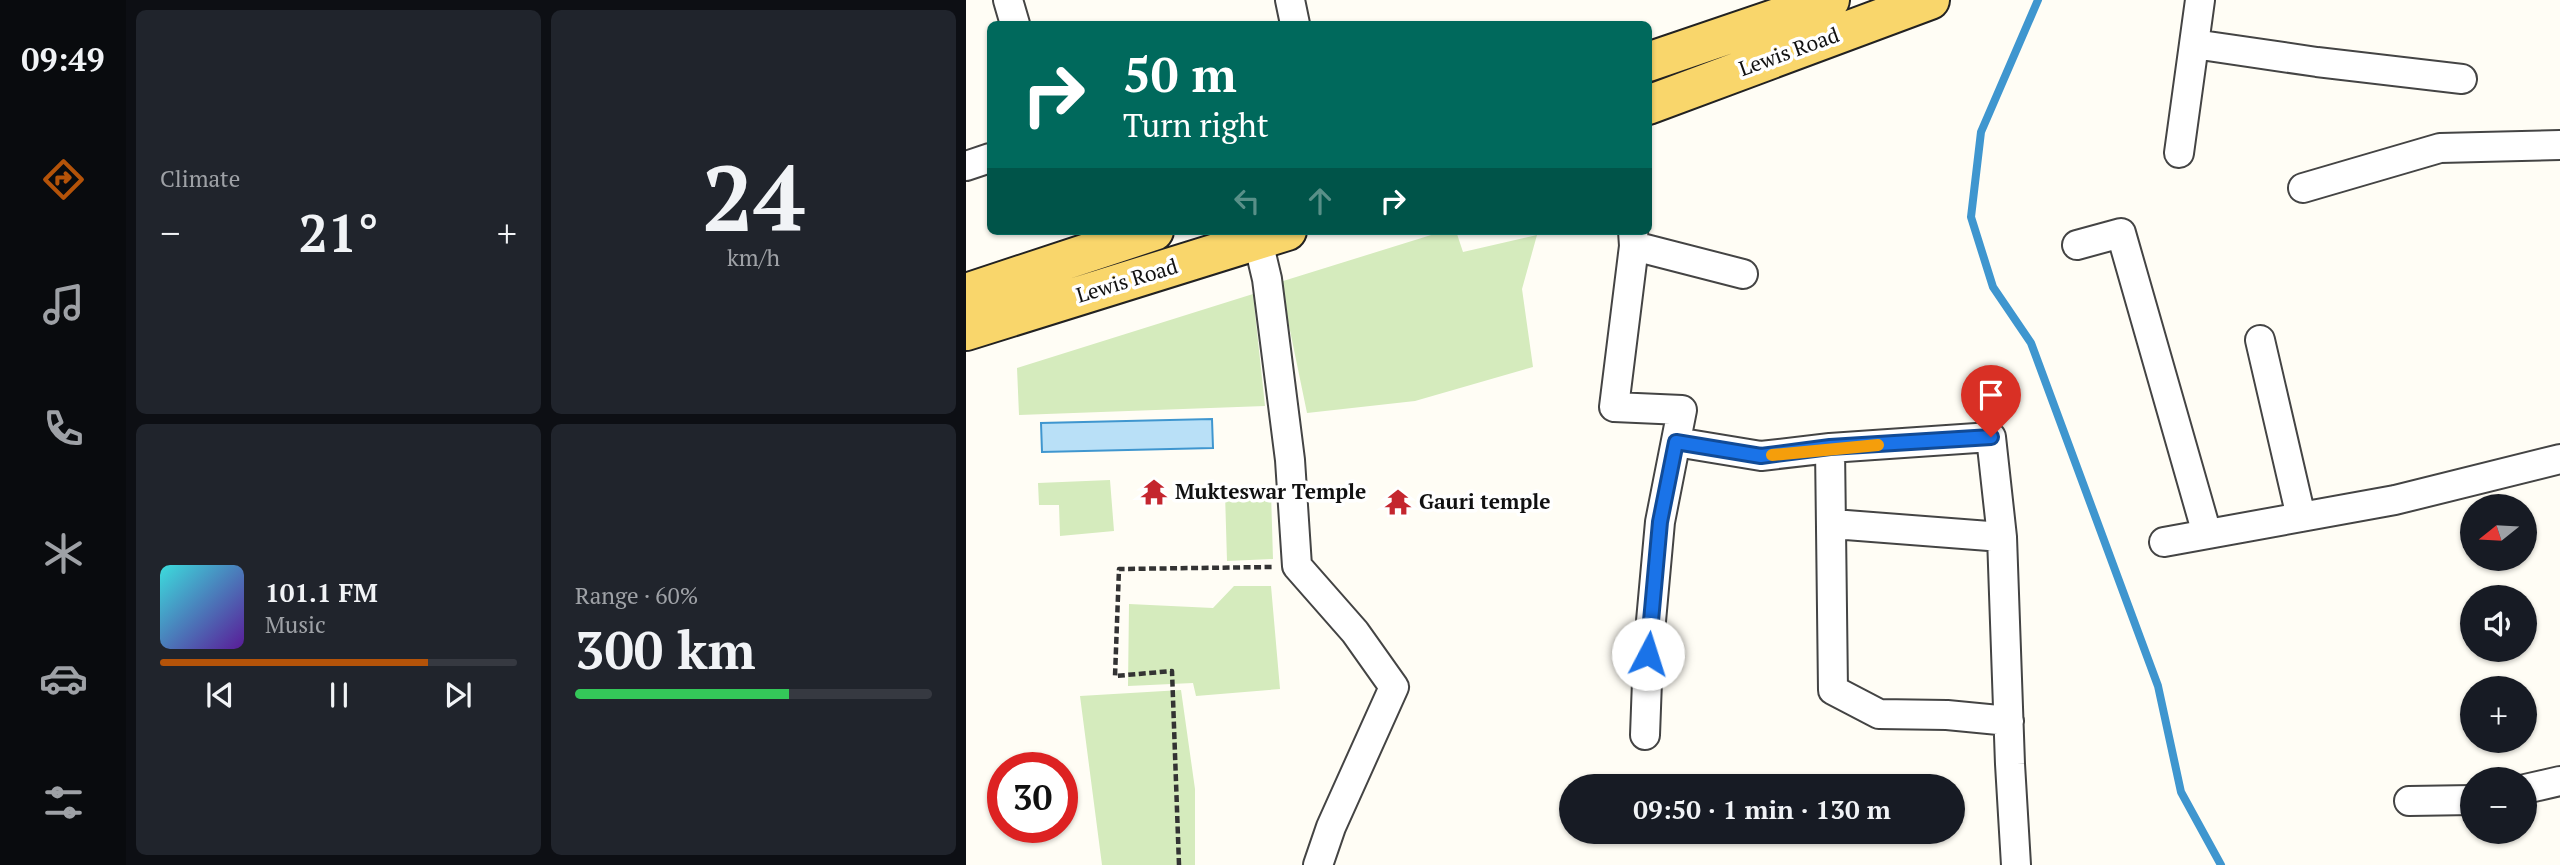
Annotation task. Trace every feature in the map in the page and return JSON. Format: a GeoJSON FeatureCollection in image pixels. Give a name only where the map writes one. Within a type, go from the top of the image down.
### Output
{"type":"FeatureCollection","features":[{"type":"Feature","properties":{"kind":"main road","name":"Lewis Road"},"geometry":{"type":"LineString","coordinates":[[1652,61],[1830,0]]}},
{"type":"Feature","properties":{"kind":"main road","name":"Lewis Road"},"geometry":{"type":"LineString","coordinates":[[1652,104],[1930,0]]}},
{"type":"Feature","properties":{"kind":"main road","name":"Lewis Road"},"geometry":{"type":"LineString","coordinates":[[966,293],[1142,235]]}},
{"type":"Feature","properties":{"kind":"main road","name":"Lewis Road"},"geometry":{"type":"LineString","coordinates":[[966,331],[1273,236]]}},
{"type":"Feature","properties":{"kind":"street"},"geometry":{"type":"LineString","coordinates":[[1008,0],[1014,21]]}},
{"type":"Feature","properties":{"kind":"street"},"geometry":{"type":"LineString","coordinates":[[1290,0],[1294,21]]}},
{"type":"Feature","properties":{"kind":"street"},"geometry":{"type":"LineString","coordinates":[[2179,153],[2200,0]]}},
{"type":"Feature","properties":{"kind":"street"},"geometry":{"type":"LineString","coordinates":[[2194,44],[2462,79]]}},
{"type":"Feature","properties":{"kind":"street"},"geometry":{"type":"LineString","coordinates":[[2303,188],[2440,148],[2560,145]]}},
{"type":"Feature","properties":{"kind":"street"},"geometry":{"type":"LineString","coordinates":[[966,166],[987,159]]}},
{"type":"Feature","properties":{"kind":"street"},"geometry":{"type":"LineString","coordinates":[[2077,245],[2121,233],[2207,534]]}},
{"type":"Feature","properties":{"kind":"street"},"geometry":{"type":"LineString","coordinates":[[1273,236],[1267,279],[1290,460],[1297,566],[1355,632],[1394,687],[1331,827],[1318,865]]}},
{"type":"Feature","properties":{"kind":"street"},"geometry":{"type":"LineString","coordinates":[[1645,735],[1648,654],[1660,522],[1682,410],[1614,407],[1633,238],[1743,274]]}},
{"type":"Feature","properties":{"kind":"street"},"geometry":{"type":"LineString","coordinates":[[2260,340],[2301,517]]}},
{"type":"Feature","properties":{"kind":"street"},"geometry":{"type":"LineString","coordinates":[[1676,442],[1761,456],[1830,447],[1991,437],[2003,537],[2016,865]]}},
{"type":"Feature","properties":{"kind":"street"},"geometry":{"type":"LineString","coordinates":[[1830,447],[1833,690],[1879,714],[1947,715],[2009,721]]}},
{"type":"Feature","properties":{"kind":"street"},"geometry":{"type":"LineString","coordinates":[[2164,542],[2395,500],[2560,459]]}},
{"type":"Feature","properties":{"kind":"street"},"geometry":{"type":"LineString","coordinates":[[1832,524],[2003,537]]}},
{"type":"Feature","properties":{"kind":"street"},"geometry":{"type":"LineString","coordinates":[[2537,786],[2560,781]]}},
{"type":"Feature","properties":{"kind":"street"},"geometry":{"type":"LineString","coordinates":[[2409,801],[2460,800]]}},
{"type":"Feature","properties":{"kind":"path"},"geometry":{"type":"LineString","coordinates":[[1180,865],[1172,671],[1115,676],[1119,569],[1297,566]]}},
{"type":"Feature","properties":{"kind":"green space"},"geometry":{"type":"Polygon","coordinates":[[[1431,235],[1457,235],[1463,252],[1537,235],[1522,289],[1533,367],[1415,401],[1307,413],[1280,282],[1431,235]]]}},
{"type":"Feature","properties":{"kind":"green space"},"geometry":{"type":"Polygon","coordinates":[[[1253,294],[1265,406],[1019,415],[1017,368],[1253,294]]]}},
{"type":"Feature","properties":{"kind":"green space"},"geometry":{"type":"Polygon","coordinates":[[[1110,480],[1114,531],[1060,536],[1059,505],[1039,505],[1038,483],[1110,480]]]}},
{"type":"Feature","properties":{"kind":"green space"},"geometry":{"type":"Polygon","coordinates":[[[1271,492],[1273,559],[1227,561],[1225,493],[1271,492]]]}},
{"type":"Feature","properties":{"kind":"green space"},"geometry":{"type":"Polygon","coordinates":[[[1234,586],[1271,586],[1280,689],[1196,696],[1193,683],[1128,686],[1129,604],[1213,608],[1234,586]]]}},
{"type":"Feature","properties":{"kind":"green space"},"geometry":{"type":"Polygon","coordinates":[[[1181,690],[1195,789],[1195,865],[1102,865],[1080,696],[1181,690]]]}},
{"type":"Feature","properties":{"kind":"water"},"geometry":{"type":"Polygon","coordinates":[[[1212,419],[1213,448],[1042,452],[1041,423],[1212,419]]]}},
{"type":"Feature","properties":{"kind":"waterway"},"geometry":{"type":"LineString","coordinates":[[2038,0],[1981,132],[1971,217],[1993,287],[2031,343],[2158,686],[2181,792],[2221,865]]}},
{"type":"Feature","properties":{"kind":"slow traffic"},"geometry":{"type":"LineString","coordinates":[[1772,455],[1830,447],[1878,445]]}},
{"type":"Feature","properties":{"kind":"place","name":"Mukteswar Temple"},"geometry":{"type":"Point","coordinates":[1154,492]}},
{"type":"Feature","properties":{"kind":"place","name":"Gauri temple"},"geometry":{"type":"Point","coordinates":[1398,502]}},
{"type":"Feature","properties":{"kind":"route"},"geometry":{"type":"LineString","coordinates":[[1648,654],[1660,522],[1676,442],[1761,456],[1830,447],[1991,437]]}}]}
